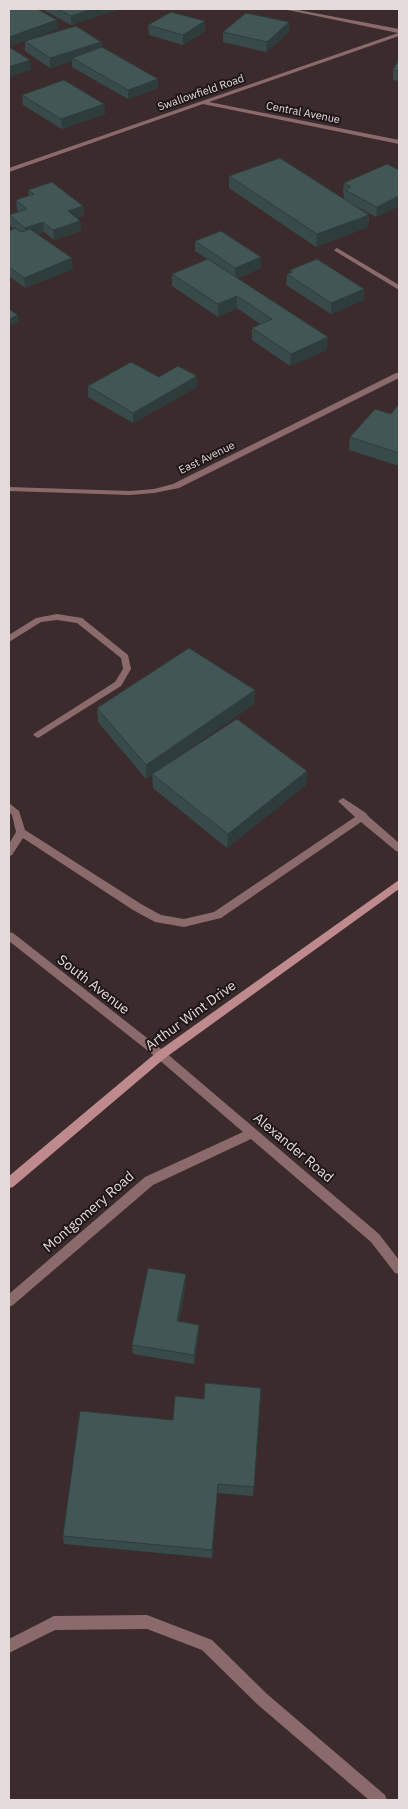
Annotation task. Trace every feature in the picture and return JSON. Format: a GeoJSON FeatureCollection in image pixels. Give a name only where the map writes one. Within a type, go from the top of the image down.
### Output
{"type":"FeatureCollection","features":[{"type":"Feature","properties":{"kind":"main road","name":"Arthur Wint Drive"},"geometry":{"type":"LineString","coordinates":[[9,1183],[161,1055],[399,884]]}},
{"type":"Feature","properties":{"kind":"street"},"geometry":{"type":"LineString","coordinates":[[286,9],[399,32]]}},
{"type":"Feature","properties":{"kind":"street","name":"Swallowfield Road"},"geometry":{"type":"LineString","coordinates":[[9,170],[203,103],[399,32]]}},
{"type":"Feature","properties":{"kind":"street","name":"Central Avenue"},"geometry":{"type":"LineString","coordinates":[[203,103],[399,142]]}},
{"type":"Feature","properties":{"kind":"street"},"geometry":{"type":"LineString","coordinates":[[337,250],[399,288]]}},
{"type":"Feature","properties":{"kind":"street","name":"East Avenue"},"geometry":{"type":"LineString","coordinates":[[9,489],[130,493],[154,492],[176,486],[399,375]]}},
{"type":"Feature","properties":{"kind":"street"},"geometry":{"type":"LineString","coordinates":[[9,639],[39,620],[57,617],[79,620],[125,657],[127,669],[118,684],[38,735]]}},
{"type":"Feature","properties":{"kind":"street"},"geometry":{"type":"LineString","coordinates":[[342,801],[363,816],[399,848]]}},
{"type":"Feature","properties":{"kind":"street"},"geometry":{"type":"LineString","coordinates":[[9,807],[16,813],[21,832],[137,907],[159,919],[184,923],[217,915],[363,816]]}},
{"type":"Feature","properties":{"kind":"street"},"geometry":{"type":"LineString","coordinates":[[9,852],[21,832]]}},
{"type":"Feature","properties":{"kind":"street","name":"South Avenue"},"geometry":{"type":"LineString","coordinates":[[9,936],[161,1055]]}},
{"type":"Feature","properties":{"kind":"street","name":"Alexander Road"},"geometry":{"type":"LineString","coordinates":[[161,1055],[375,1238],[399,1269]]}},
{"type":"Feature","properties":{"kind":"street","name":"Montgomery Road"},"geometry":{"type":"LineString","coordinates":[[9,1301],[149,1181],[252,1133]]}},
{"type":"Feature","properties":{"kind":"street"},"geometry":{"type":"LineString","coordinates":[[9,1646],[54,1623],[147,1622],[207,1645],[262,1699],[380,1800]]}},
{"type":"Feature","properties":{"kind":"building"},"geometry":{"type":"Polygon","coordinates":[[[9,9],[37,9],[57,20],[9,37],[9,9]]]}},
{"type":"Feature","properties":{"kind":"building"},"geometry":{"type":"Polygon","coordinates":[[[58,9],[92,9],[71,16],[58,9]]]}},
{"type":"Feature","properties":{"kind":"building"},"geometry":{"type":"Polygon","coordinates":[[[171,12],[205,21],[183,35],[148,25],[171,12]]]}},
{"type":"Feature","properties":{"kind":"building"},"geometry":{"type":"Polygon","coordinates":[[[246,13],[289,22],[267,42],[223,32],[246,13]]]}},
{"type":"Feature","properties":{"kind":"building"},"geometry":{"type":"Polygon","coordinates":[[[76,26],[101,42],[50,58],[25,41],[76,26]]]}},
{"type":"Feature","properties":{"kind":"building"},"geometry":{"type":"Polygon","coordinates":[[[9,47],[30,60],[9,67],[9,47]]]}},
{"type":"Feature","properties":{"kind":"building"},"geometry":{"type":"Polygon","coordinates":[[[102,47],[158,79],[128,90],[72,58],[102,47]]]}},
{"type":"Feature","properties":{"kind":"building"},"geometry":{"type":"Polygon","coordinates":[[[399,59],[399,71],[393,70],[399,59]]]}},
{"type":"Feature","properties":{"kind":"building"},"geometry":{"type":"Polygon","coordinates":[[[64,80],[104,104],[61,119],[22,95],[64,80]]]}},
{"type":"Feature","properties":{"kind":"building"},"geometry":{"type":"Polygon","coordinates":[[[280,158],[369,215],[317,234],[229,176],[280,158]]]}},
{"type":"Feature","properties":{"kind":"building"},"geometry":{"type":"Polygon","coordinates":[[[387,164],[399,170],[399,196],[377,207],[345,190],[351,187],[344,183],[387,164]]]}},
{"type":"Feature","properties":{"kind":"building"},"geometry":{"type":"Polygon","coordinates":[[[52,182],[83,206],[68,211],[80,221],[53,230],[43,222],[25,228],[9,215],[27,209],[16,200],[34,194],[28,190],[52,182]]]}},
{"type":"Feature","properties":{"kind":"building"},"geometry":{"type":"Polygon","coordinates":[[[15,228],[21,232],[30,229],[72,258],[24,278],[9,267],[9,231],[15,228]]]}},
{"type":"Feature","properties":{"kind":"building"},"geometry":{"type":"Polygon","coordinates":[[[221,231],[261,257],[235,268],[195,241],[221,231]]]}},
{"type":"Feature","properties":{"kind":"building"},"geometry":{"type":"Polygon","coordinates":[[[208,259],[328,337],[291,354],[252,328],[272,319],[237,296],[218,304],[172,274],[208,259]]]}},
{"type":"Feature","properties":{"kind":"building"},"geometry":{"type":"Polygon","coordinates":[[[317,259],[364,289],[331,303],[287,274],[293,272],[290,270],[317,259]]]}},
{"type":"Feature","properties":{"kind":"building"},"geometry":{"type":"Polygon","coordinates":[[[9,309],[18,315],[9,319],[9,309]]]}},
{"type":"Feature","properties":{"kind":"building"},"geometry":{"type":"Polygon","coordinates":[[[131,362],[159,377],[178,366],[197,376],[133,413],[88,386],[131,362]]]}},
{"type":"Feature","properties":{"kind":"building"},"geometry":{"type":"Polygon","coordinates":[[[399,404],[399,453],[350,437],[375,409],[391,414],[399,404]]]}},
{"type":"Feature","properties":{"kind":"building"},"geometry":{"type":"Polygon","coordinates":[[[189,648],[255,690],[146,765],[97,708],[189,648]]]}},
{"type":"Feature","properties":{"kind":"building"},"geometry":{"type":"Polygon","coordinates":[[[237,719],[307,771],[228,834],[152,774],[237,719]]]}},
{"type":"Feature","properties":{"kind":"building"},"geometry":{"type":"Polygon","coordinates":[[[148,1268],[186,1274],[177,1321],[199,1325],[194,1355],[132,1345],[148,1268]]]}},
{"type":"Feature","properties":{"kind":"building"},"geometry":{"type":"Polygon","coordinates":[[[205,1383],[261,1388],[254,1487],[218,1484],[212,1550],[63,1536],[80,1411],[173,1420],[175,1396],[204,1399],[205,1383]]]}}]}
